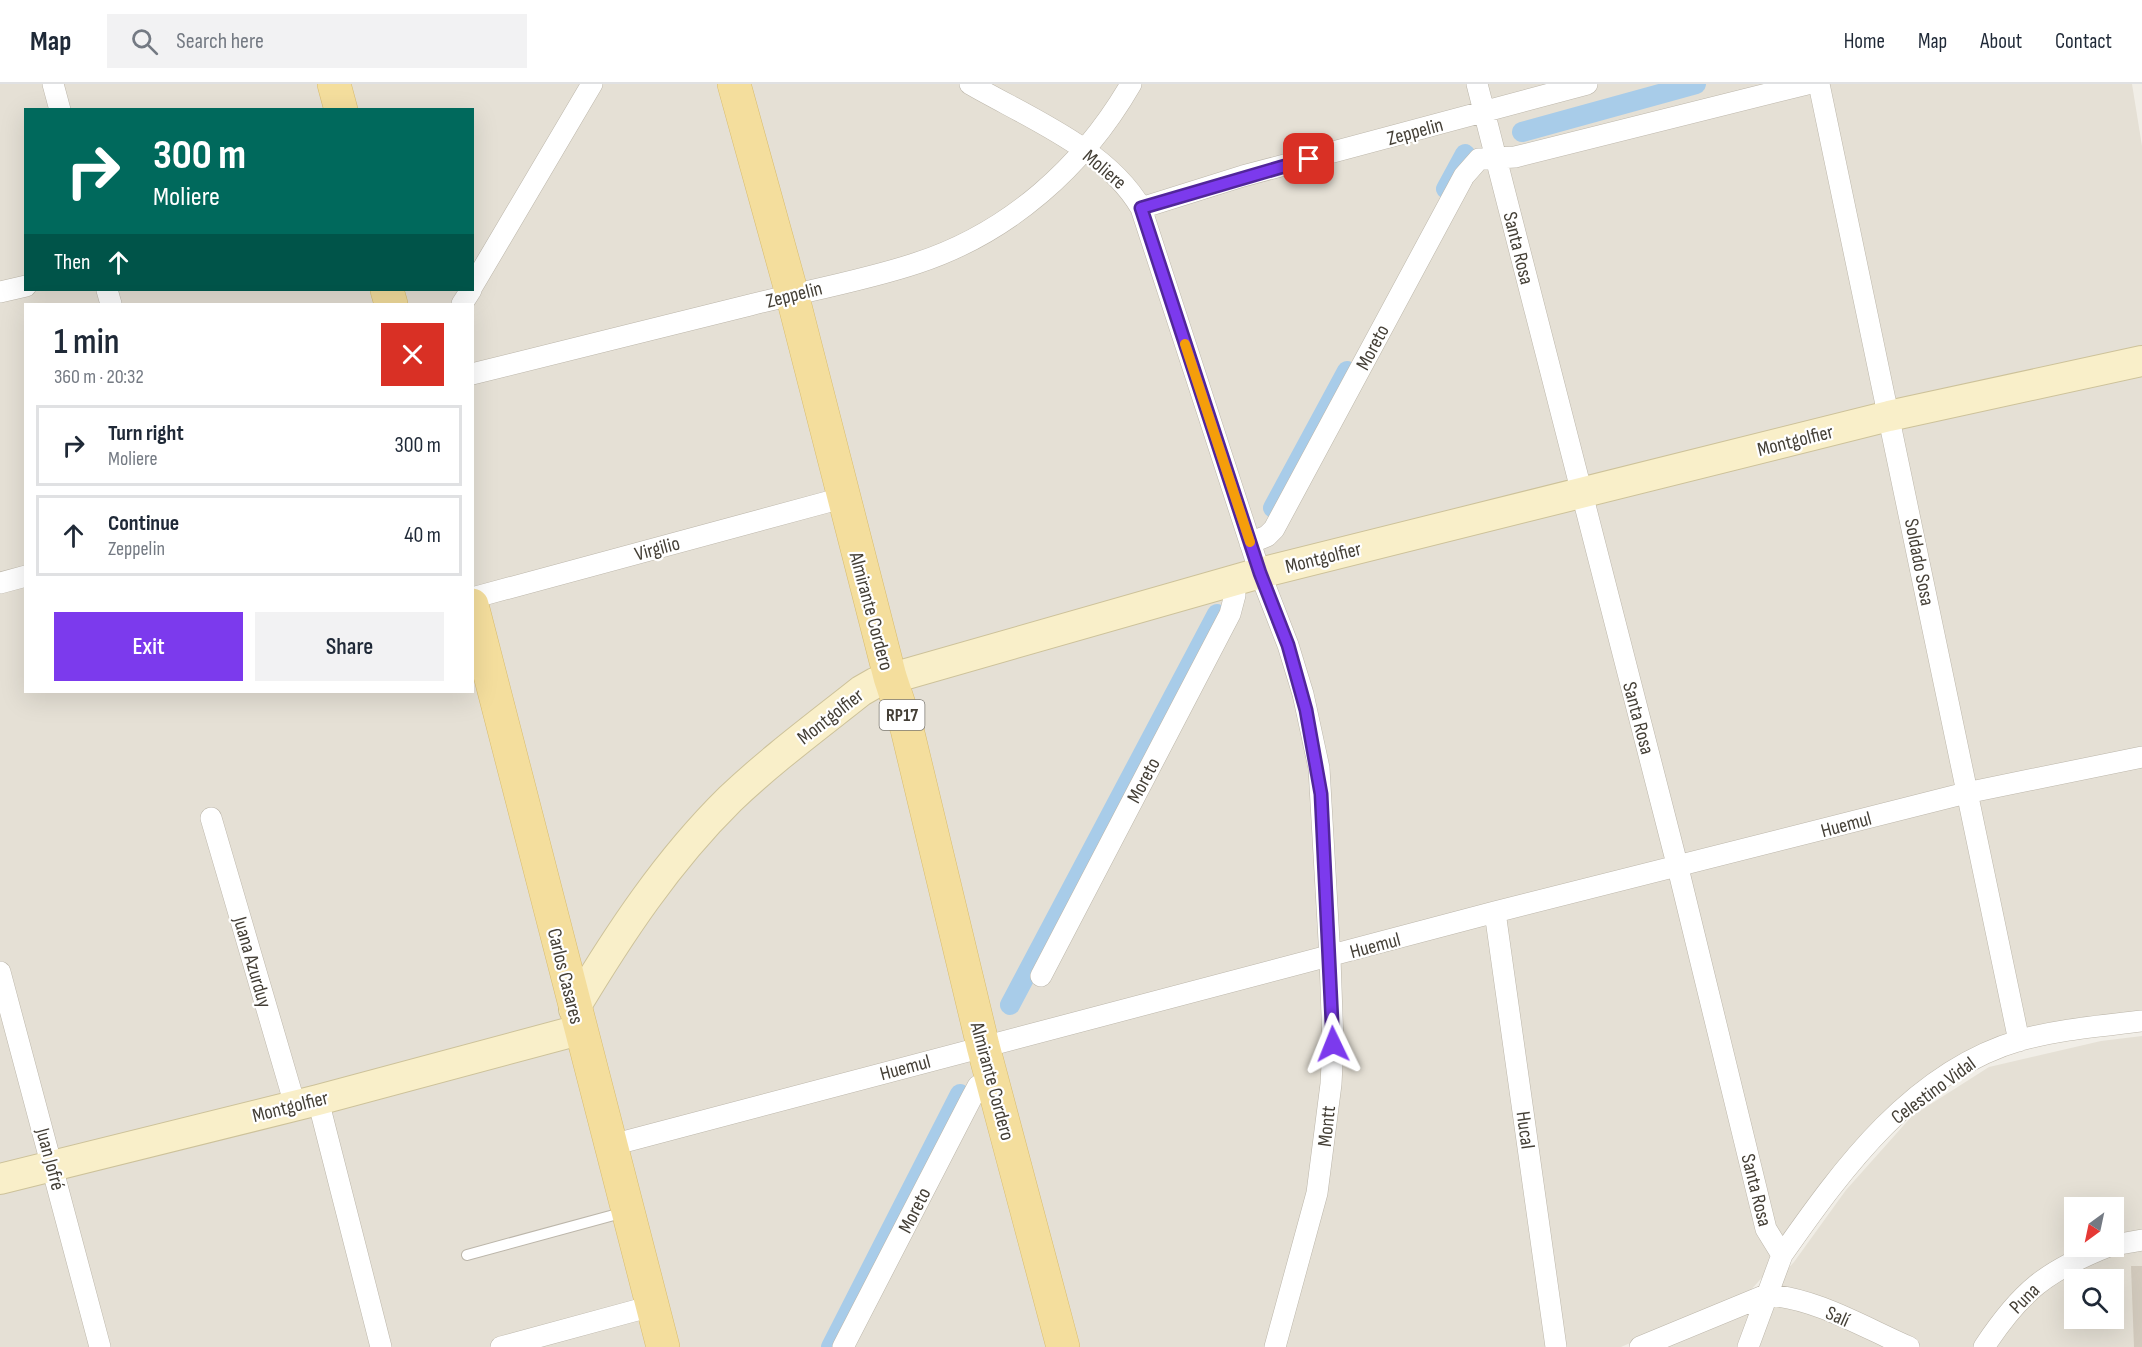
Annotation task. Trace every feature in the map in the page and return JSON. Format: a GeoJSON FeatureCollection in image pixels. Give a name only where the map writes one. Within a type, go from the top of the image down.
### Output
{"type":"FeatureCollection","features":[{"type":"Feature","properties":{"kind":"main road"},"geometry":{"type":"LineString","coordinates":[[334,84],[340,108]]}},
{"type":"Feature","properties":{"kind":"main road","name":"Almirante Cordero"},"geometry":{"type":"LineString","coordinates":[[734,84],[792,294],[842,498],[890,677],[907,729],[983,1046],[1064,1347]]}},
{"type":"Feature","properties":{"kind":"main road","name":"Carlos Casares"},"geometry":{"type":"LineString","coordinates":[[474,613],[663,1347]]}},
{"type":"Feature","properties":{"kind":"street"},"geometry":{"type":"LineString","coordinates":[[53,84],[59,108]]}},
{"type":"Feature","properties":{"kind":"street"},"geometry":{"type":"LineString","coordinates":[[474,285],[592,84]]}},
{"type":"Feature","properties":{"kind":"street","name":"Moliere"},"geometry":{"type":"LineString","coordinates":[[970,84],[1086,151],[1130,189],[1141,208],[1243,176]]}},
{"type":"Feature","properties":{"kind":"street"},"geometry":{"type":"LineString","coordinates":[[1086,151],[1131,84]]}},
{"type":"Feature","properties":{"kind":"street","name":"Santa Rosa"},"geometry":{"type":"LineString","coordinates":[[1477,84],[1580,493],[1678,868],[1766,1229],[1782,1255]]}},
{"type":"Feature","properties":{"kind":"street","name":"Zeppelin"},"geometry":{"type":"LineString","coordinates":[[1243,176],[1587,84]]}},
{"type":"Feature","properties":{"kind":"street"},"geometry":{"type":"LineString","coordinates":[[1496,158],[1515,157],[1807,84]]}},
{"type":"Feature","properties":{"kind":"street","name":"Soldado Sosa"},"geometry":{"type":"LineString","coordinates":[[1819,84],[2019,1041]]}},
{"type":"Feature","properties":{"kind":"street","name":"Zeppelin"},"geometry":{"type":"LineString","coordinates":[[474,374],[875,275],[956,248],[1024,208],[1086,151]]}},
{"type":"Feature","properties":{"kind":"street","name":"Moreto"},"geometry":{"type":"LineString","coordinates":[[1250,543],[1267,536],[1274,529],[1464,176],[1479,159],[1496,158]]}},
{"type":"Feature","properties":{"kind":"street","name":"Montt"},"geometry":{"type":"LineString","coordinates":[[1141,208],[1260,573],[1288,645],[1303,694],[1318,768],[1333,1044],[1324,1151],[1317,1192],[1275,1347]]}},
{"type":"Feature","properties":{"kind":"street"},"geometry":{"type":"LineString","coordinates":[[0,292],[24,286]]}},
{"type":"Feature","properties":{"kind":"street","name":"Montgolfier"},"geometry":{"type":"LineString","coordinates":[[0,1179],[306,1103],[577,1019],[614,943],[652,889],[730,799],[861,691],[890,677],[1260,573],[1889,416],[2142,362]]}},
{"type":"Feature","properties":{"kind":"street","name":"Virgilio"},"geometry":{"type":"LineString","coordinates":[[474,597],[842,498]]}},
{"type":"Feature","properties":{"kind":"street"},"geometry":{"type":"LineString","coordinates":[[0,583],[24,577]]}},
{"type":"Feature","properties":{"kind":"street","name":"Moreto"},"geometry":{"type":"LineString","coordinates":[[1041,976],[1230,614],[1235,596],[1232,581]]}},
{"type":"Feature","properties":{"kind":"street","name":"Huemul"},"geometry":{"type":"LineString","coordinates":[[612,1145],[983,1046],[1330,958],[1495,912],[1678,868],[1966,793],[2142,757]]}},
{"type":"Feature","properties":{"kind":"street","name":"Juana Azurduy"},"geometry":{"type":"LineString","coordinates":[[211,818],[306,1103],[381,1347]]}},
{"type":"Feature","properties":{"kind":"street","name":"Hucal"},"geometry":{"type":"LineString","coordinates":[[1495,912],[1556,1347]]}},
{"type":"Feature","properties":{"kind":"street","name":"Juan Jofré"},"geometry":{"type":"LineString","coordinates":[[0,972],[100,1347]]}},
{"type":"Feature","properties":{"kind":"street","name":"Celestino Vidal"},"geometry":{"type":"LineString","coordinates":[[1782,1255],[1837,1179],[1893,1117],[1934,1084],[1974,1058],[2019,1041],[2055,1032],[2142,1021]]}},
{"type":"Feature","properties":{"kind":"street","name":"Moreto"},"geometry":{"type":"LineString","coordinates":[[843,1347],[978,1086],[993,1080]]}},
{"type":"Feature","properties":{"kind":"street"},"geometry":{"type":"LineString","coordinates":[[2124,1243],[2142,1240]]}},
{"type":"Feature","properties":{"kind":"street"},"geometry":{"type":"LineString","coordinates":[[1748,1347],[1782,1255]]}},
{"type":"Feature","properties":{"kind":"street","name":"Puna"},"geometry":{"type":"LineString","coordinates":[[1984,1347],[2029,1289],[2060,1267],[2083,1257]]}},
{"type":"Feature","properties":{"kind":"street"},"geometry":{"type":"LineString","coordinates":[[1640,1347],[1766,1295]]}},
{"type":"Feature","properties":{"kind":"street","name":"Salí"},"geometry":{"type":"LineString","coordinates":[[1766,1295],[1786,1296],[1810,1304],[1909,1347]]}},
{"type":"Feature","properties":{"kind":"street"},"geometry":{"type":"LineString","coordinates":[[501,1347],[652,1306]]}},
{"type":"Feature","properties":{"kind":"lane"},"geometry":{"type":"LineString","coordinates":[[467,1255],[628,1211]]}},
{"type":"Feature","properties":{"kind":"shaded area"},"geometry":{"type":"Polygon","coordinates":[[[0,84],[2132,84],[2142,146],[2142,1015],[1952,1064],[1750,1291],[1621,1347],[0,1347],[0,84]]]}},
{"type":"Feature","properties":{"kind":"shaded area"},"geometry":{"type":"Polygon","coordinates":[[[2142,1036],[2142,1347],[1667,1347],[1745,1314],[1794,1262],[1846,1190],[1912,1116],[1989,1067],[2101,1041],[2142,1036]]]}},
{"type":"Feature","properties":{"kind":"building"},"geometry":{"type":"Polygon","coordinates":[[[2131,1266],[2142,1266],[2142,1347],[2134,1347],[2131,1266]]]}},
{"type":"Feature","properties":{"kind":"waterway"},"geometry":{"type":"LineString","coordinates":[[1522,132],[1696,84]]}},
{"type":"Feature","properties":{"kind":"waterway"},"geometry":{"type":"LineString","coordinates":[[1446,189],[1465,154]]}},
{"type":"Feature","properties":{"kind":"waterway"},"geometry":{"type":"LineString","coordinates":[[1273,508],[1347,371]]}},
{"type":"Feature","properties":{"kind":"waterway"},"geometry":{"type":"LineString","coordinates":[[1010,1005],[1217,614]]}},
{"type":"Feature","properties":{"kind":"waterway"},"geometry":{"type":"LineString","coordinates":[[831,1347],[960,1094]]}},
{"type":"Feature","properties":{"kind":"slow traffic"},"geometry":{"type":"LineString","coordinates":[[1185,344],[1250,542]]}},
{"type":"Feature","properties":{"kind":"route"},"geometry":{"type":"LineString","coordinates":[[1309,159],[1243,176],[1141,208],[1260,573],[1288,645],[1303,694],[1314,742],[1321,794],[1333,1044]]}}]}
